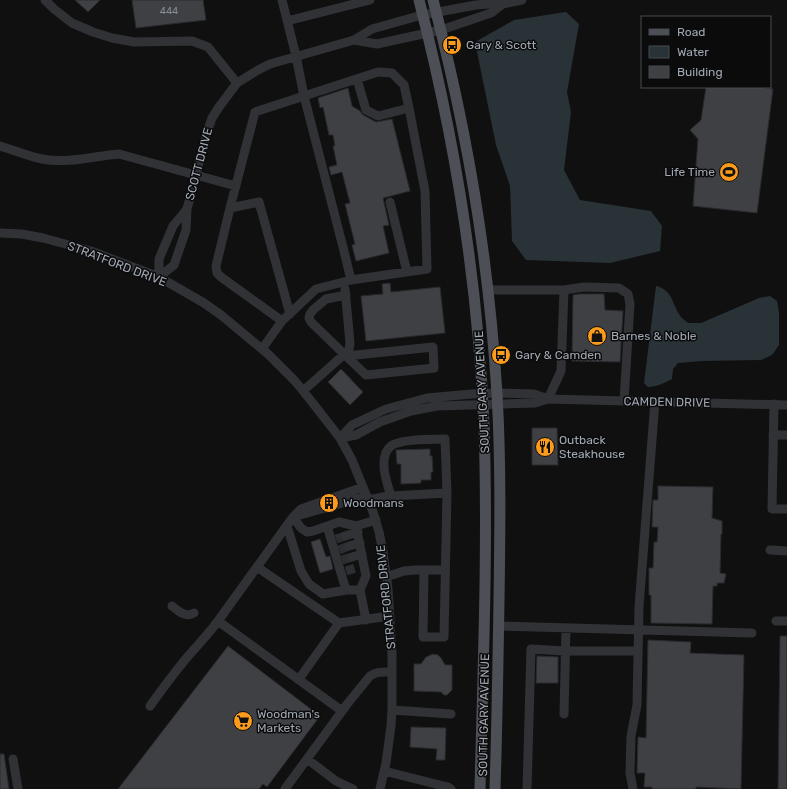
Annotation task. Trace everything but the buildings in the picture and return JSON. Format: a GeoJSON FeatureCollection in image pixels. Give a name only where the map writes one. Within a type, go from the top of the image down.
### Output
{"type":"FeatureCollection","features":[{"type":"Feature","properties":{"kind":"main road","name":"SOUTH GARY AVENUE"},"geometry":{"type":"LineString","coordinates":[[419,0],[449,134],[462,211],[474,300],[482,399],[486,520],[480,789]]}},
{"type":"Feature","properties":{"kind":"main road","name":"SOUTH GARY AVENUE"},"geometry":{"type":"LineString","coordinates":[[433,0],[454,84],[477,208],[488,290],[497,399],[500,512],[495,789]]}},
{"type":"Feature","properties":{"kind":"street"},"geometry":{"type":"LineString","coordinates":[[45,0],[72,23],[112,38],[134,42],[192,41],[208,47],[237,83]]}},
{"type":"Feature","properties":{"kind":"street"},"geometry":{"type":"LineString","coordinates":[[282,0],[304,96],[343,245],[348,281],[346,295],[350,343],[347,357]]}},
{"type":"Feature","properties":{"kind":"street"},"geometry":{"type":"LineString","coordinates":[[287,21],[350,3],[370,0]]}},
{"type":"Feature","properties":{"kind":"street","name":"SCOTT DRIVE"},"geometry":{"type":"LineString","coordinates":[[159,277],[174,265],[186,230],[187,209],[212,118],[237,83],[270,64],[354,40],[372,29],[436,12],[493,2],[503,4],[522,0]]}},
{"type":"Feature","properties":{"kind":"street","name":"SCOTT DRIVE"},"geometry":{"type":"LineString","coordinates":[[354,40],[377,44],[441,30],[491,13],[503,4]]}},
{"type":"Feature","properties":{"kind":"street"},"geometry":{"type":"LineString","coordinates":[[262,348],[282,321],[316,289],[348,281],[427,269],[425,191],[404,85],[392,73],[378,72],[255,112],[216,266],[217,273],[221,277],[282,321]]}},
{"type":"Feature","properties":{"kind":"street"},"geometry":{"type":"LineString","coordinates":[[357,79],[366,110],[378,116],[409,108]]}},
{"type":"Feature","properties":{"kind":"street"},"geometry":{"type":"LineString","coordinates":[[0,146],[43,159],[55,160],[85,159],[119,154],[236,186]]}},
{"type":"Feature","properties":{"kind":"street"},"geometry":{"type":"LineString","coordinates":[[230,208],[259,202],[290,314]]}},
{"type":"Feature","properties":{"kind":"street"},"geometry":{"type":"LineString","coordinates":[[390,202],[407,272]]}},
{"type":"Feature","properties":{"kind":"street","name":"SCOTT DRIVE"},"geometry":{"type":"LineString","coordinates":[[159,277],[160,259],[173,226],[187,209]]}},
{"type":"Feature","properties":{"kind":"street","name":"STRATFORD DRIVE"},"geometry":{"type":"LineString","coordinates":[[0,233],[22,234],[43,238],[91,251],[159,277],[204,303],[262,348],[295,381],[340,438],[352,460],[376,520],[383,552],[386,577],[390,616],[392,710],[386,763],[380,789]]}},
{"type":"Feature","properties":{"kind":"street"},"geometry":{"type":"LineString","coordinates":[[488,290],[564,290],[584,287],[619,288],[628,294],[630,304],[624,401]]}},
{"type":"Feature","properties":{"kind":"street"},"geometry":{"type":"LineString","coordinates":[[548,399],[561,371],[564,290]]}},
{"type":"Feature","properties":{"kind":"street"},"geometry":{"type":"LineString","coordinates":[[303,391],[347,357],[356,355],[433,347],[434,368],[366,375],[347,357],[311,322],[309,318],[313,310],[326,300],[346,295]]}},
{"type":"Feature","properties":{"kind":"street","name":"CAMDEN DRIVE"},"geometry":{"type":"LineString","coordinates":[[340,438],[356,435],[380,422],[411,412],[437,406],[482,399],[497,399],[534,394],[548,399],[787,405]]}},
{"type":"Feature","properties":{"kind":"street"},"geometry":{"type":"LineString","coordinates":[[632,789],[630,773],[631,736],[637,705],[640,593],[655,401]]}},
{"type":"Feature","properties":{"kind":"street"},"geometry":{"type":"LineString","coordinates":[[774,404],[772,509],[787,509]]}},
{"type":"Feature","properties":{"kind":"street"},"geometry":{"type":"LineString","coordinates":[[773,435],[787,436]]}},
{"type":"Feature","properties":{"kind":"street"},"geometry":{"type":"LineString","coordinates":[[391,496],[384,462],[389,447],[393,444],[412,440],[446,439],[447,493],[444,637],[422,637],[424,570]]}},
{"type":"Feature","properties":{"kind":"street"},"geometry":{"type":"LineString","coordinates":[[150,706],[190,654],[209,633],[300,509],[363,487]]}},
{"type":"Feature","properties":{"kind":"street"},"geometry":{"type":"LineString","coordinates":[[293,517],[368,498],[447,493]]}},
{"type":"Feature","properties":{"kind":"street"},"geometry":{"type":"LineString","coordinates":[[293,517],[301,528],[307,532],[339,522],[357,529]]}},
{"type":"Feature","properties":{"kind":"street"},"geometry":{"type":"LineString","coordinates":[[346,536],[376,520]]}},
{"type":"Feature","properties":{"kind":"street"},"geometry":{"type":"LineString","coordinates":[[287,526],[301,570],[309,584],[323,594],[346,590],[360,590]]}},
{"type":"Feature","properties":{"kind":"street"},"geometry":{"type":"LineString","coordinates":[[327,526],[337,550],[346,590]]}},
{"type":"Feature","properties":{"kind":"street"},"geometry":{"type":"LineString","coordinates":[[357,529],[362,554],[360,566],[366,576],[360,590],[366,620]]}},
{"type":"Feature","properties":{"kind":"street"},"geometry":{"type":"LineString","coordinates":[[349,546],[360,543]]}},
{"type":"Feature","properties":{"kind":"street"},"geometry":{"type":"LineString","coordinates":[[770,550],[787,551]]}},
{"type":"Feature","properties":{"kind":"street"},"geometry":{"type":"LineString","coordinates":[[352,557],[362,554]]}},
{"type":"Feature","properties":{"kind":"street"},"geometry":{"type":"LineString","coordinates":[[257,566],[339,623],[390,616]]}},
{"type":"Feature","properties":{"kind":"street"},"geometry":{"type":"LineString","coordinates":[[386,577],[404,570],[445,570]]}},
{"type":"Feature","properties":{"kind":"street"},"geometry":{"type":"LineString","coordinates":[[172,606],[186,615],[191,615],[194,613]]}},
{"type":"Feature","properties":{"kind":"street"},"geometry":{"type":"LineString","coordinates":[[218,621],[342,711]]}},
{"type":"Feature","properties":{"kind":"street"},"geometry":{"type":"LineString","coordinates":[[776,621],[787,621]]}},
{"type":"Feature","properties":{"kind":"street"},"geometry":{"type":"LineString","coordinates":[[299,679],[339,623]]}},
{"type":"Feature","properties":{"kind":"street"},"geometry":{"type":"LineString","coordinates":[[498,626],[752,633]]}},
{"type":"Feature","properties":{"kind":"street"},"geometry":{"type":"LineString","coordinates":[[564,714],[566,628]]}},
{"type":"Feature","properties":{"kind":"street"},"geometry":{"type":"LineString","coordinates":[[527,789],[531,649],[566,651],[638,650]]}},
{"type":"Feature","properties":{"kind":"street"},"geometry":{"type":"LineString","coordinates":[[285,789],[342,711],[370,676],[378,672],[392,672]]}},
{"type":"Feature","properties":{"kind":"street"},"geometry":{"type":"LineString","coordinates":[[392,710],[451,714]]}},
{"type":"Feature","properties":{"kind":"street"},"geometry":{"type":"LineString","coordinates":[[13,759],[18,789]]}},
{"type":"Feature","properties":{"kind":"street"},"geometry":{"type":"LineString","coordinates":[[307,759],[336,781],[353,789]]}},
{"type":"Feature","properties":{"kind":"street"},"geometry":{"type":"LineString","coordinates":[[384,770],[451,789]]}},
{"type":"Feature","properties":{"kind":"water"},"geometry":{"type":"Polygon","coordinates":[[[566,12],[579,24],[567,92],[571,112],[564,170],[580,200],[651,211],[662,226],[660,251],[610,263],[526,260],[512,241],[510,186],[496,145],[475,42],[514,20],[566,12]]]}},
{"type":"Feature","properties":{"kind":"water"},"geometry":{"type":"Polygon","coordinates":[[[656,286],[668,293],[682,318],[688,323],[701,323],[759,298],[770,296],[777,301],[779,313],[779,345],[772,355],[761,360],[678,363],[673,369],[672,379],[657,386],[648,387],[644,383],[656,286]]]}},
{"type":"Feature","properties":{"kind":"tunnel"},"geometry":{"type":"LineString","coordinates":[[336,539],[345,536]]}},
{"type":"Feature","properties":{"kind":"tunnel"},"geometry":{"type":"LineString","coordinates":[[339,550],[349,546]]}},
{"type":"Feature","properties":{"kind":"tunnel"},"geometry":{"type":"LineString","coordinates":[[342,560],[352,557]]}},
{"type":"Feature","properties":{"kind":"tunnel"},"geometry":{"type":"LineString","coordinates":[[346,571],[356,568]]}},
{"type":"Feature","properties":{"kind":"place","name":"Gary & Scott"},"geometry":{"type":"Point","coordinates":[452,45]}},
{"type":"Feature","properties":{"kind":"place","name":"Life Time"},"geometry":{"type":"Point","coordinates":[729,172]}},
{"type":"Feature","properties":{"kind":"place","name":"Barnes & Noble"},"geometry":{"type":"Point","coordinates":[597,336]}},
{"type":"Feature","properties":{"kind":"place","name":"Gary & Camden"},"geometry":{"type":"Point","coordinates":[501,355]}},
{"type":"Feature","properties":{"kind":"place","name":"Outback Steakhouse"},"geometry":{"type":"Point","coordinates":[545,447]}},
{"type":"Feature","properties":{"kind":"place","name":"Woodmans"},"geometry":{"type":"Point","coordinates":[329,503]}},
{"type":"Feature","properties":{"kind":"place","name":"Woodman's Markets"},"geometry":{"type":"Point","coordinates":[243,721]}}]}
